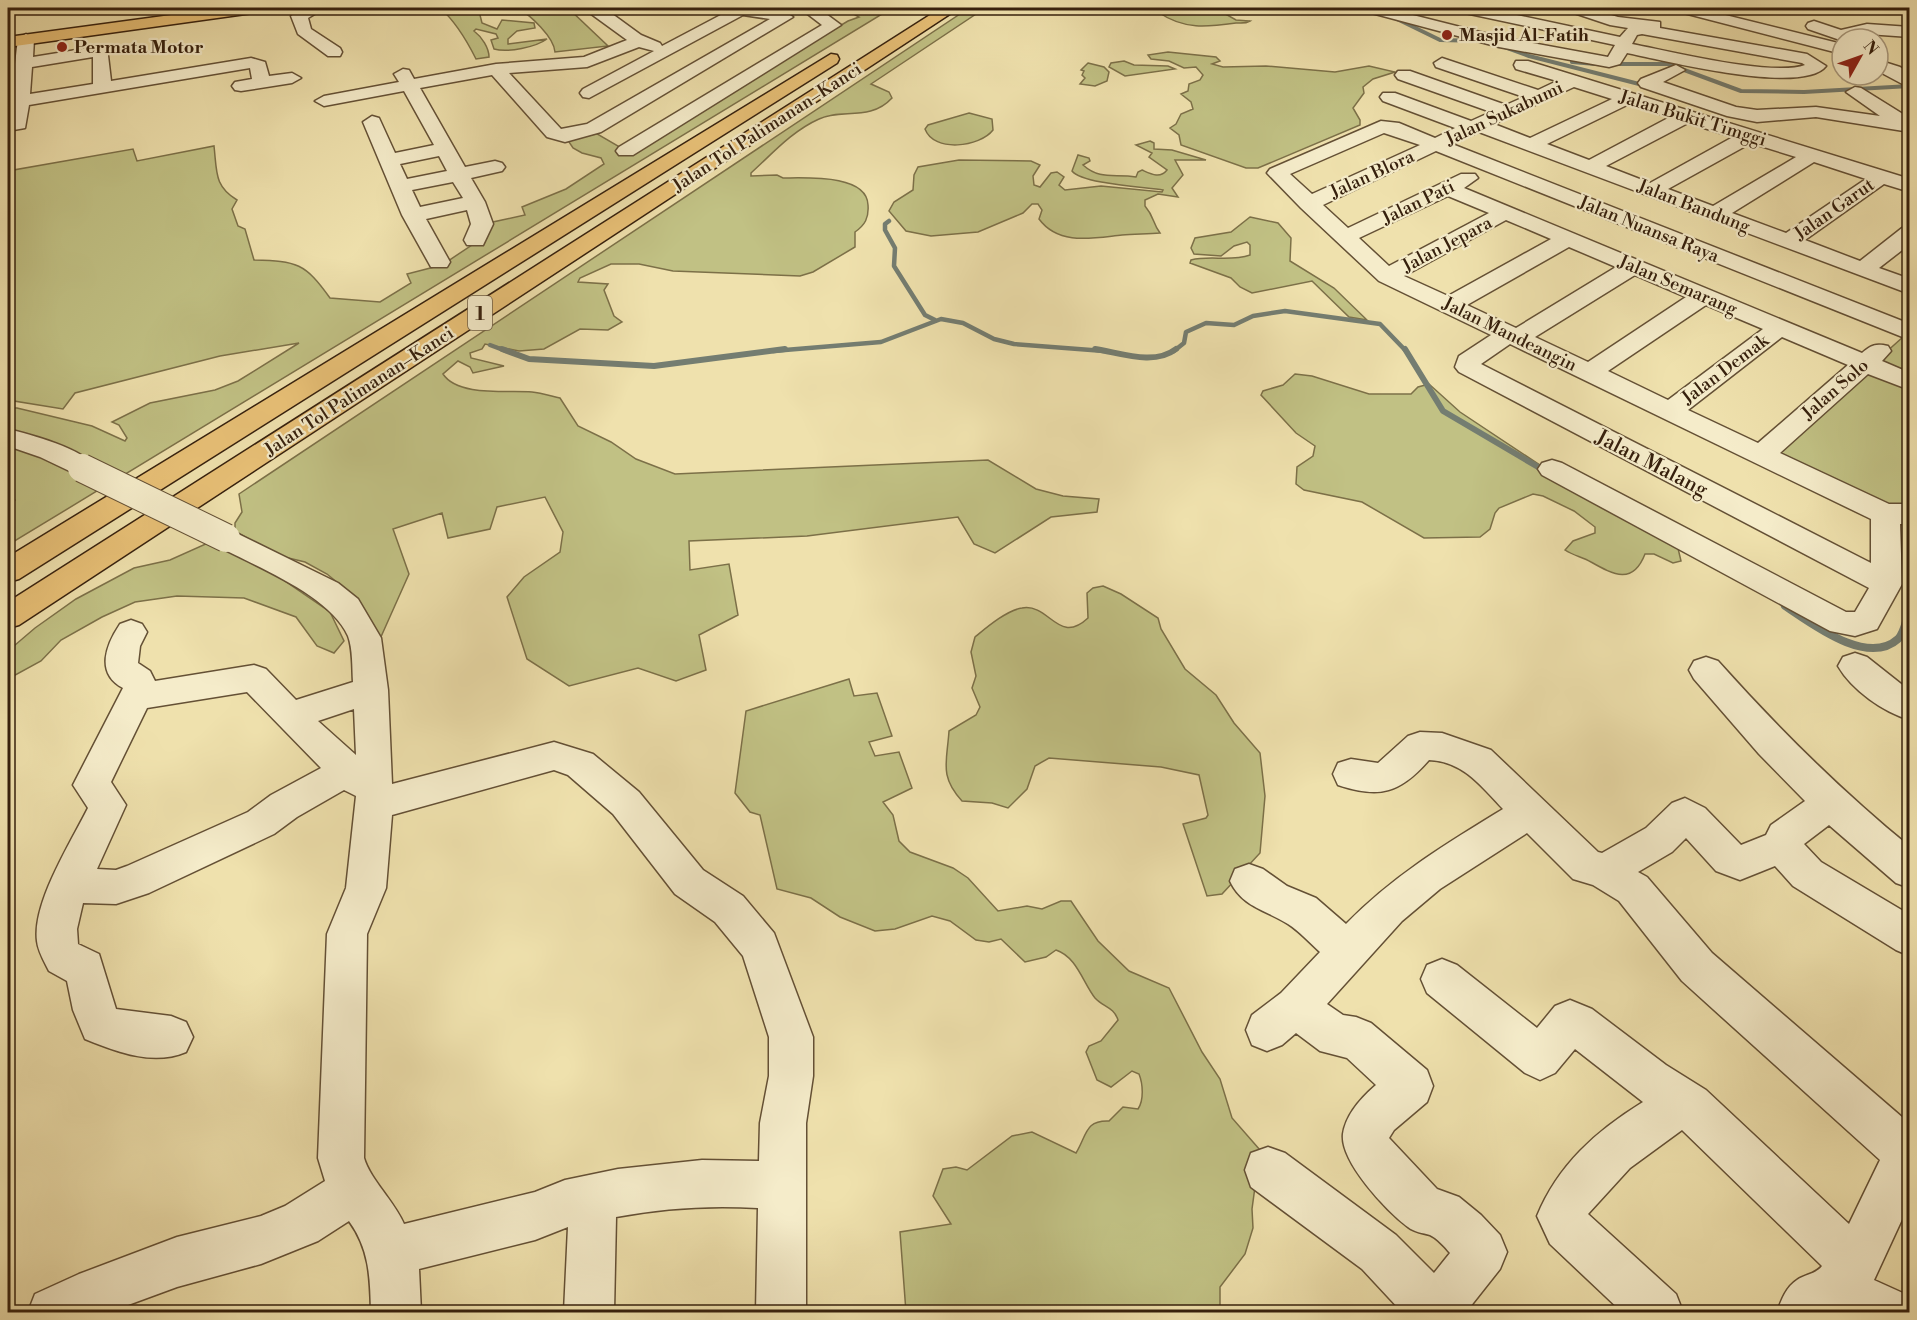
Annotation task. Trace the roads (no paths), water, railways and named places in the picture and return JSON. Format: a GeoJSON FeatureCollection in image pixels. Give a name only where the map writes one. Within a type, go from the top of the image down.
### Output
{"type":"FeatureCollection","features":[{"type":"Feature","properties":{"kind":"main road"},"geometry":{"type":"LineString","coordinates":[[8,42],[22,57],[253,8]]}},
{"type":"Feature","properties":{"kind":"main road","name":"Jalan Tol Palimanan–Kanci"},"geometry":{"type":"LineString","coordinates":[[8,571],[914,8]]}},
{"type":"Feature","properties":{"kind":"main road","name":"Jalan Tol Palimanan–Kanci"},"geometry":{"type":"LineString","coordinates":[[8,617],[951,8]]}},
{"type":"Feature","properties":{"kind":"street"},"geometry":{"type":"LineString","coordinates":[[307,8],[310,12],[299,16],[320,70],[347,98]]}},
{"type":"Feature","properties":{"kind":"street"},"geometry":{"type":"LineString","coordinates":[[590,8],[601,13],[637,42],[759,70]]}},
{"type":"Feature","properties":{"kind":"street"},"geometry":{"type":"LineString","coordinates":[[496,69],[549,127],[558,135],[565,136],[594,128],[785,17],[808,8],[833,25],[627,151]]}},
{"type":"Feature","properties":{"kind":"street"},"geometry":{"type":"LineString","coordinates":[[1369,8],[1499,42],[1609,62],[1614,60],[1631,32],[1641,29],[1830,68]]}},
{"type":"Feature","properties":{"kind":"street"},"geometry":{"type":"LineString","coordinates":[[1465,8],[1623,44],[1771,74],[1807,65]]}},
{"type":"Feature","properties":{"kind":"street"},"geometry":{"type":"LineString","coordinates":[[1573,8],[1599,12],[1627,8]]}},
{"type":"Feature","properties":{"kind":"street"},"geometry":{"type":"LineString","coordinates":[[1681,8],[1830,44]]}},
{"type":"Feature","properties":{"kind":"street"},"geometry":{"type":"LineString","coordinates":[[1690,8],[1830,44]]}},
{"type":"Feature","properties":{"kind":"street"},"geometry":{"type":"LineString","coordinates":[[1499,42],[1551,9]]}},
{"type":"Feature","properties":{"kind":"street"},"geometry":{"type":"LineString","coordinates":[[589,93],[741,10],[785,17]]}},
{"type":"Feature","properties":{"kind":"street"},"geometry":{"type":"LineString","coordinates":[[1599,12],[1616,22],[1674,28],[1741,42],[1830,56]]}},
{"type":"Feature","properties":{"kind":"street"},"geometry":{"type":"LineString","coordinates":[[1843,17],[1876,25],[1907,25]]}},
{"type":"Feature","properties":{"kind":"street"},"geometry":{"type":"LineString","coordinates":[[1674,28],[1703,18]]}},
{"type":"Feature","properties":{"kind":"street"},"geometry":{"type":"LineString","coordinates":[[1805,18],[1840,35],[1867,29],[1907,25]]}},
{"type":"Feature","properties":{"kind":"street"},"geometry":{"type":"LineString","coordinates":[[1890,43],[1907,25]]}},
{"type":"Feature","properties":{"kind":"street"},"geometry":{"type":"LineString","coordinates":[[1741,42],[1764,33]]}},
{"type":"Feature","properties":{"kind":"street"},"geometry":{"type":"LineString","coordinates":[[324,101],[347,98],[406,81],[496,69],[570,64],[593,60],[637,42]]}},
{"type":"Feature","properties":{"kind":"street","name":"Jalan Bukit Timggi"},"geometry":{"type":"LineString","coordinates":[[1476,50],[1910,186]]}},
{"type":"Feature","properties":{"kind":"street"},"geometry":{"type":"LineString","coordinates":[[41,120],[13,125],[14,102],[22,57],[101,51],[102,87]]}},
{"type":"Feature","properties":{"kind":"street"},"geometry":{"type":"LineString","coordinates":[[1890,55],[1910,64]]}},
{"type":"Feature","properties":{"kind":"street"},"geometry":{"type":"LineString","coordinates":[[14,102],[102,87],[173,69],[257,63],[261,83]]}},
{"type":"Feature","properties":{"kind":"street"},"geometry":{"type":"LineString","coordinates":[[1442,63],[1539,96]]}},
{"type":"Feature","properties":{"kind":"street"},"geometry":{"type":"LineString","coordinates":[[570,64],[569,74],[611,118]]}},
{"type":"Feature","properties":{"kind":"street"},"geometry":{"type":"LineString","coordinates":[[1730,67],[1756,85]]}},
{"type":"Feature","properties":{"kind":"street"},"geometry":{"type":"LineString","coordinates":[[227,89],[320,70]]}},
{"type":"Feature","properties":{"kind":"street"},"geometry":{"type":"LineString","coordinates":[[1676,70],[1647,83],[1700,102],[1756,116],[1816,112],[1909,126]]}},
{"type":"Feature","properties":{"kind":"street"},"geometry":{"type":"LineString","coordinates":[[1890,70],[1910,83]]}},
{"type":"Feature","properties":{"kind":"street"},"geometry":{"type":"LineString","coordinates":[[1404,75],[1507,111]]}},
{"type":"Feature","properties":{"kind":"street"},"geometry":{"type":"LineString","coordinates":[[406,81],[475,202],[482,224],[475,240]]}},
{"type":"Feature","properties":{"kind":"street","name":"Jalan Sukabumi"},"geometry":{"type":"LineString","coordinates":[[1437,145],[1572,81]]}},
{"type":"Feature","properties":{"kind":"street"},"geometry":{"type":"LineString","coordinates":[[1856,92],[1909,126]]}},
{"type":"Feature","properties":{"kind":"street"},"geometry":{"type":"LineString","coordinates":[[1700,102],[1728,93],[1756,116]]}},
{"type":"Feature","properties":{"kind":"street"},"geometry":{"type":"LineString","coordinates":[[1790,94],[1816,112]]}},
{"type":"Feature","properties":{"kind":"street","name":"Jalan Bandung"},"geometry":{"type":"LineString","coordinates":[[1389,97],[1531,145],[1910,288]]}},
{"type":"Feature","properties":{"kind":"street"},"geometry":{"type":"LineString","coordinates":[[1531,145],[1627,98]]}},
{"type":"Feature","properties":{"kind":"street"},"geometry":{"type":"LineString","coordinates":[[379,119],[419,105]]}},
{"type":"Feature","properties":{"kind":"street"},"geometry":{"type":"LineString","coordinates":[[507,110],[529,105]]}},
{"type":"Feature","properties":{"kind":"street"},"geometry":{"type":"LineString","coordinates":[[1541,186],[1686,116]]}},
{"type":"Feature","properties":{"kind":"street"},"geometry":{"type":"LineString","coordinates":[[379,119],[405,132],[432,127]]}},
{"type":"Feature","properties":{"kind":"street"},"geometry":{"type":"LineString","coordinates":[[379,119],[413,215],[439,262]]}},
{"type":"Feature","properties":{"kind":"street"},"geometry":{"type":"LineString","coordinates":[[528,132],[549,127]]}},
{"type":"Feature","properties":{"kind":"street","name":"Jalan Mandeangin"},"geometry":{"type":"LineString","coordinates":[[1396,128],[1381,127],[1277,173],[1388,276],[1761,455],[1897,514]]}},
{"type":"Feature","properties":{"kind":"street","name":"Jalan Nuansa Raya"},"geometry":{"type":"LineString","coordinates":[[1396,128],[1907,329]]}},
{"type":"Feature","properties":{"kind":"street"},"geometry":{"type":"LineString","coordinates":[[1652,190],[1749,136]]}},
{"type":"Feature","properties":{"kind":"street","name":"Jalan Blora"},"geometry":{"type":"LineString","coordinates":[[1308,204],[1437,145]]}},
{"type":"Feature","properties":{"kind":"street"},"geometry":{"type":"LineString","coordinates":[[400,158],[445,149]]}},
{"type":"Feature","properties":{"kind":"street"},"geometry":{"type":"LineString","coordinates":[[1715,214],[1812,155]]}},
{"type":"Feature","properties":{"kind":"street","name":"Jalan Pati"},"geometry":{"type":"LineString","coordinates":[[1345,237],[1491,166]]}},
{"type":"Feature","properties":{"kind":"street"},"geometry":{"type":"LineString","coordinates":[[411,184],[495,167]]}},
{"type":"Feature","properties":{"kind":"street","name":"Jalan Garut"},"geometry":{"type":"LineString","coordinates":[[1788,242],[1881,177]]}},
{"type":"Feature","properties":{"kind":"street","name":"Jalan Semarang"},"geometry":{"type":"LineString","coordinates":[[1447,188],[1910,382]]}},
{"type":"Feature","properties":{"kind":"street"},"geometry":{"type":"LineString","coordinates":[[413,215],[475,202]]}},
{"type":"Feature","properties":{"kind":"street","name":"Jalan Jepara"},"geometry":{"type":"LineString","coordinates":[[1388,276],[1506,213]]}},
{"type":"Feature","properties":{"kind":"street"},"geometry":{"type":"LineString","coordinates":[[1862,270],[1910,233]]}},
{"type":"Feature","properties":{"kind":"street"},"geometry":{"type":"LineString","coordinates":[[1450,305],[1568,239]]}},
{"type":"Feature","properties":{"kind":"street"},"geometry":{"type":"LineString","coordinates":[[1513,336],[1633,266]]}},
{"type":"Feature","properties":{"kind":"street"},"geometry":{"type":"LineString","coordinates":[[1590,372],[1703,296]]}},
{"type":"Feature","properties":{"kind":"street","name":"Jalan Demak"},"geometry":{"type":"LineString","coordinates":[[1670,411],[1779,328]]}},
{"type":"Feature","properties":{"kind":"street","name":"Jalan Solo"},"geometry":{"type":"LineString","coordinates":[[1761,455],[1907,329]]}},
{"type":"Feature","properties":{"kind":"street","name":"Jalan Malang"},"geometry":{"type":"LineString","coordinates":[[1513,336],[1468,361],[1468,367],[1887,584]]}},
{"type":"Feature","properties":{"kind":"street"},"geometry":{"type":"LineString","coordinates":[[8,437],[50,451],[306,578],[347,608],[365,638],[371,690],[375,800],[366,888],[347,934],[341,1158],[352,1191],[378,1222],[393,1252],[397,1283],[396,1312]]}},
{"type":"Feature","properties":{"kind":"street"},"geometry":{"type":"LineString","coordinates":[[1552,469],[1840,623],[1855,624],[1866,621],[1887,584],[1897,514]]}},
{"type":"Feature","properties":{"kind":"street"},"geometry":{"type":"LineString","coordinates":[[131,632],[123,644],[120,665],[127,675],[138,680],[141,686],[91,784],[108,805],[73,879],[59,921],[56,942],[64,958],[84,968],[89,982],[93,1008],[100,1024],[122,1033],[171,1037]]}},
{"type":"Feature","properties":{"kind":"street"},"geometry":{"type":"LineString","coordinates":[[1855,666],[1890,696],[1910,707]]}},
{"type":"Feature","properties":{"kind":"street"},"geometry":{"type":"LineString","coordinates":[[136,697],[254,678],[375,800]]}},
{"type":"Feature","properties":{"kind":"street"},"geometry":{"type":"LineString","coordinates":[[1713,678],[1771,744],[1831,803],[1910,871]]}},
{"type":"Feature","properties":{"kind":"street"},"geometry":{"type":"LineString","coordinates":[[290,716],[339,698],[371,690]]}},
{"type":"Feature","properties":{"kind":"street"},"geometry":{"type":"LineString","coordinates":[[1351,774],[1364,780],[1384,778],[1402,766],[1420,746],[1445,747],[1478,760],[1587,867],[1601,870],[1633,889],[1697,967],[1902,1131],[1905,1159],[1831,1288]]}},
{"type":"Feature","properties":{"kind":"street"},"geometry":{"type":"LineString","coordinates":[[375,800],[554,756],[580,764],[626,803],[689,882],[729,909],[760,946],[791,1037],[791,1076],[783,1124],[781,1312]]}},
{"type":"Feature","properties":{"kind":"street"},"geometry":{"type":"LineString","coordinates":[[73,879],[78,885],[116,887],[135,881],[261,823],[284,806],[347,771]]}},
{"type":"Feature","properties":{"kind":"street"},"geometry":{"type":"LineString","coordinates":[[1601,870],[1610,868],[1659,840],[1688,817],[1730,859],[1740,863],[1781,846],[1784,837],[1831,803]]}},
{"type":"Feature","properties":{"kind":"street"},"geometry":{"type":"LineString","coordinates":[[1268,1170],[1379,1252],[1435,1312],[1483,1252],[1446,1217],[1435,1210],[1426,1211],[1395,1180],[1368,1147],[1366,1133],[1377,1116],[1411,1086],[1356,1038],[1335,1036],[1281,1019],[1348,951],[1370,924],[1426,877],[1529,812]]}},
{"type":"Feature","properties":{"kind":"street"},"geometry":{"type":"LineString","coordinates":[[1781,846],[1807,874],[1910,937]]}},
{"type":"Feature","properties":{"kind":"street"},"geometry":{"type":"LineString","coordinates":[[1249,881],[1273,899],[1302,911],[1348,951]]}},
{"type":"Feature","properties":{"kind":"street"},"geometry":{"type":"LineString","coordinates":[[1442,979],[1540,1058],[1570,1022],[1578,1024],[1650,1081],[1686,1103],[1831,1288],[1887,1312]]}},
{"type":"Feature","properties":{"kind":"street"},"geometry":{"type":"LineString","coordinates":[[1658,1312],[1568,1227],[1561,1216],[1563,1206],[1604,1160],[1686,1103]]}},
{"type":"Feature","properties":{"kind":"street"},"geometry":{"type":"LineString","coordinates":[[393,1252],[457,1233],[538,1215],[591,1198],[713,1183],[755,1182],[784,1187]]}},
{"type":"Feature","properties":{"kind":"street"},"geometry":{"type":"LineString","coordinates":[[53,1312],[79,1299],[156,1270],[261,1240],[301,1224],[352,1191]]}},
{"type":"Feature","properties":{"kind":"street"},"geometry":{"type":"LineString","coordinates":[[589,1312],[593,1244],[591,1198]]}},
{"type":"Feature","properties":{"kind":"waterway"},"geometry":{"type":"LineString","coordinates":[[1395,18],[1440,40],[1483,41]]}},
{"type":"Feature","properties":{"kind":"waterway"},"geometry":{"type":"LineString","coordinates":[[1502,46],[1529,56],[1647,86]]}},
{"type":"Feature","properties":{"kind":"waterway"},"geometry":{"type":"LineString","coordinates":[[1572,62],[1596,64]]}},
{"type":"Feature","properties":{"kind":"waterway"},"geometry":{"type":"LineString","coordinates":[[1613,64],[1668,64],[1741,91],[1804,92],[1910,86]]}},
{"type":"Feature","properties":{"kind":"waterway"},"geometry":{"type":"LineString","coordinates":[[889,221],[885,224],[885,230],[895,248],[894,266],[925,315],[935,320]]}},
{"type":"Feature","properties":{"kind":"waterway"},"geometry":{"type":"LineString","coordinates":[[1174,351],[1184,343],[1186,332],[1206,323],[1234,325],[1253,316],[1285,311],[1380,324],[1406,351]]}},
{"type":"Feature","properties":{"kind":"waterway"},"geometry":{"type":"LineString","coordinates":[[773,351],[881,342],[941,319],[963,323],[994,339],[1014,344],[1104,351]]}},
{"type":"Feature","properties":{"kind":"waterway"},"geometry":{"type":"LineString","coordinates":[[490,345],[506,351]]}},
{"type":"Feature","properties":{"kind":"waterway"},"geometry":{"type":"LineString","coordinates":[[502,349],[529,359],[654,366],[785,349]]}},
{"type":"Feature","properties":{"kind":"waterway"},"geometry":{"type":"LineString","coordinates":[[1095,349],[1148,358],[1158,357],[1176,349]]}},
{"type":"Feature","properties":{"kind":"waterway"},"geometry":{"type":"LineString","coordinates":[[1405,349],[1443,411],[1545,471]]}},
{"type":"Feature","properties":{"kind":"waterway"},"geometry":{"type":"LineString","coordinates":[[1785,606],[1840,639],[1871,648],[1885,646],[1898,639],[1904,629],[1910,609]]}},
{"type":"Feature","properties":{"kind":"place","name":"Masjid Al-Fatih"},"geometry":{"type":"Point","coordinates":[1447,35]}},
{"type":"Feature","properties":{"kind":"place","name":"Permata Motor"},"geometry":{"type":"Point","coordinates":[62,47]}}]}
